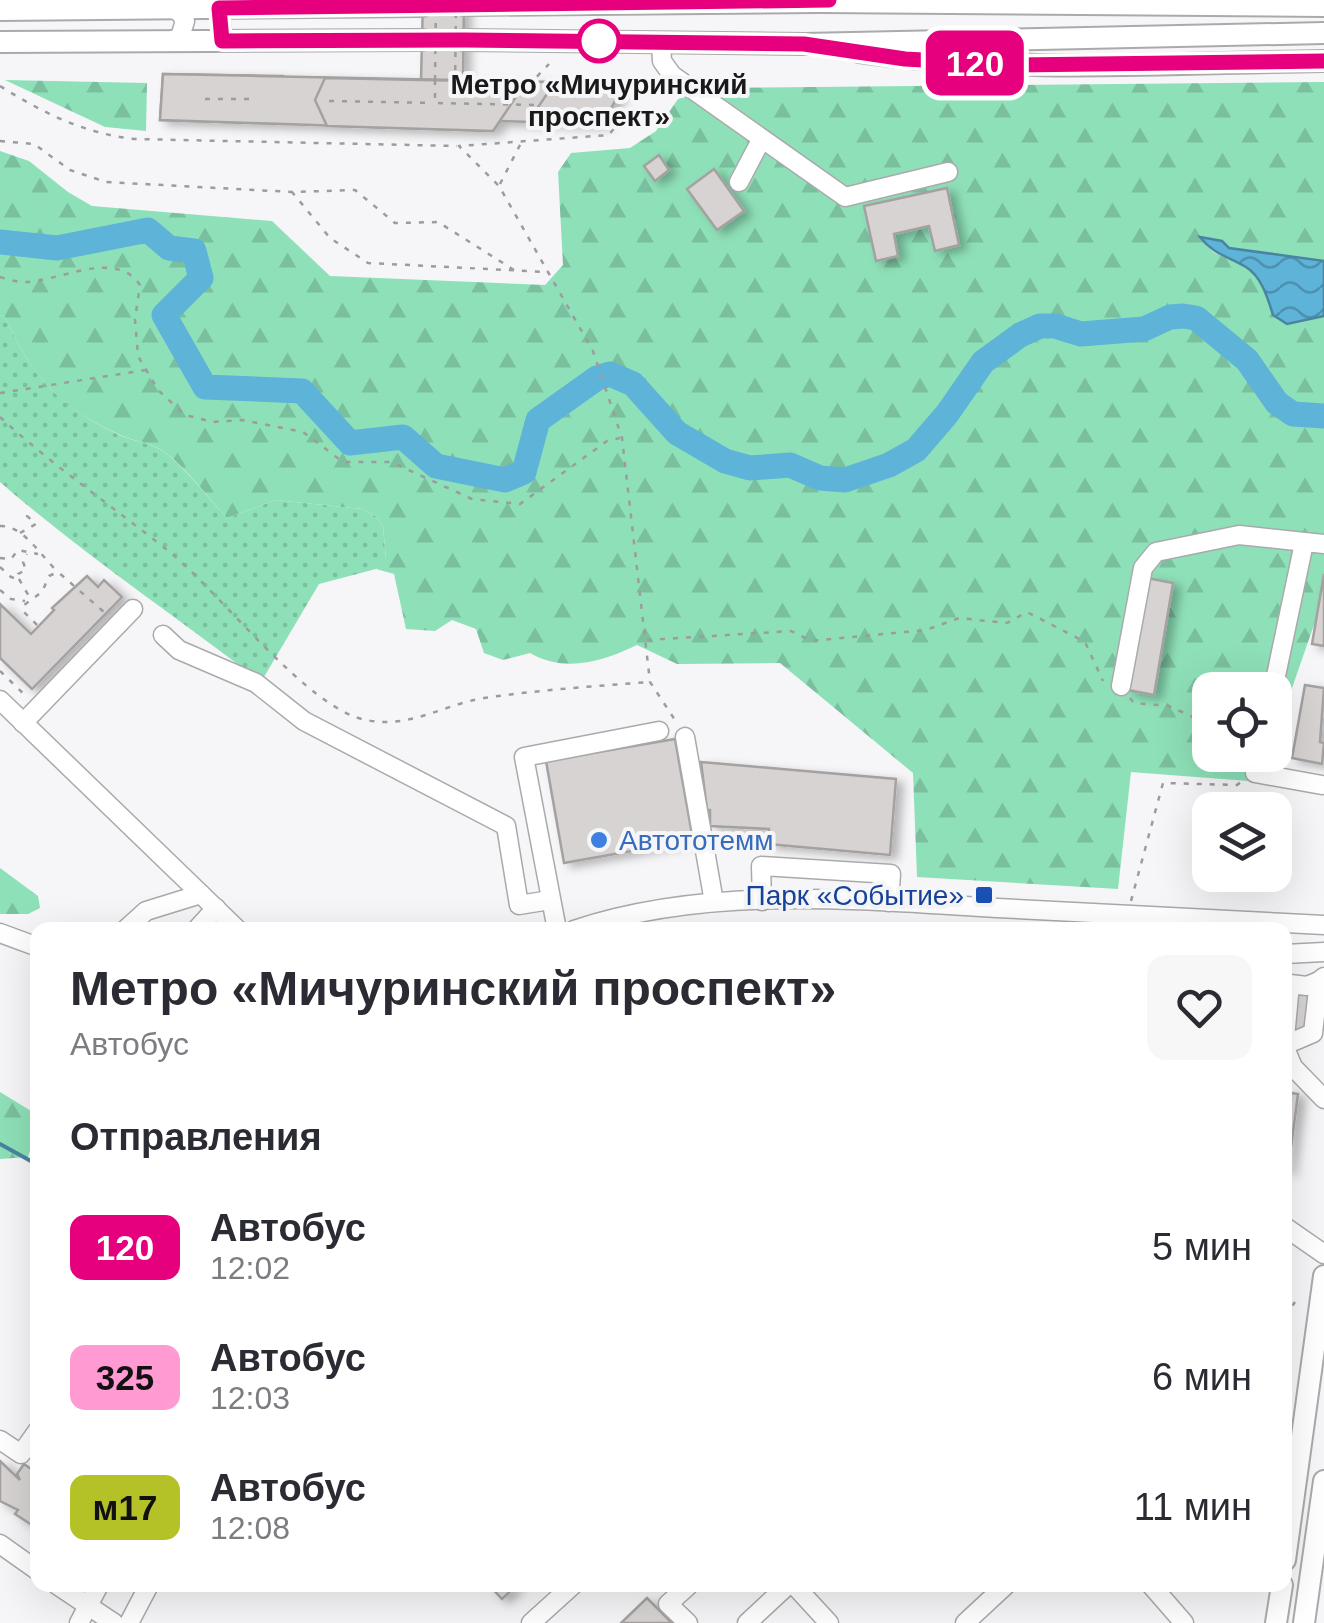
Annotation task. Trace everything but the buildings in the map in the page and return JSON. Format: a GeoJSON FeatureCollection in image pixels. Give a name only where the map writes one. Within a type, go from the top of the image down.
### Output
{"type":"FeatureCollection","features":[{"type":"Feature","properties":{"kind":"main road"},"geometry":{"type":"LineString","coordinates":[[460,2],[1324,6]]}},
{"type":"Feature","properties":{"kind":"main road"},"geometry":{"type":"LineString","coordinates":[[0,10],[83,4],[168,8],[219,4],[430,3]]}},
{"type":"Feature","properties":{"kind":"main road"},"geometry":{"type":"LineString","coordinates":[[464,40],[662,52],[804,44],[1324,34]]}},
{"type":"Feature","properties":{"kind":"main road"},"geometry":{"type":"LineString","coordinates":[[0,42],[422,40]]}},
{"type":"Feature","properties":{"kind":"main road"},"geometry":{"type":"LineString","coordinates":[[804,44],[905,59],[1014,65],[1324,61]]}},
{"type":"Feature","properties":{"kind":"main road"},"geometry":{"type":"LineString","coordinates":[[1292,1509],[1324,1276]]}},
{"type":"Feature","properties":{"kind":"main road"},"geometry":{"type":"LineString","coordinates":[[1311,1618],[1324,1481]]}},
{"type":"Feature","properties":{"kind":"main road"},"geometry":{"type":"LineString","coordinates":[[1276,1623],[1281,1592]]}},
{"type":"Feature","properties":{"kind":"street"},"geometry":{"type":"LineString","coordinates":[[219,4],[222,41]]}},
{"type":"Feature","properties":{"kind":"street"},"geometry":{"type":"LineString","coordinates":[[168,8],[183,16],[185,27],[180,37],[169,42]]}},
{"type":"Feature","properties":{"kind":"street"},"geometry":{"type":"LineString","coordinates":[[662,52],[672,75],[844,197],[948,172]]}},
{"type":"Feature","properties":{"kind":"street"},"geometry":{"type":"LineString","coordinates":[[739,182],[760,140]]}},
{"type":"Feature","properties":{"kind":"street"},"geometry":{"type":"LineString","coordinates":[[1121,686],[1143,568],[1156,552],[1239,536],[1324,544]]}},
{"type":"Feature","properties":{"kind":"street"},"geometry":{"type":"LineString","coordinates":[[1276,672],[1304,543]]}},
{"type":"Feature","properties":{"kind":"street"},"geometry":{"type":"LineString","coordinates":[[23,722],[117,614]]}},
{"type":"Feature","properties":{"kind":"street"},"geometry":{"type":"LineString","coordinates":[[162,635],[179,650],[256,683],[304,721],[506,826],[519,905],[550,900]]}},
{"type":"Feature","properties":{"kind":"street"},"geometry":{"type":"LineString","coordinates":[[0,700],[230,922]]}},
{"type":"Feature","properties":{"kind":"street"},"geometry":{"type":"LineString","coordinates":[[555,922],[524,757],[659,731]]}},
{"type":"Feature","properties":{"kind":"street"},"geometry":{"type":"LineString","coordinates":[[686,737],[714,902]]}},
{"type":"Feature","properties":{"kind":"street"},"geometry":{"type":"LineString","coordinates":[[1288,772],[1323,781]]}},
{"type":"Feature","properties":{"kind":"street"},"geometry":{"type":"LineString","coordinates":[[762,902],[761,866],[891,874],[888,902]]}},
{"type":"Feature","properties":{"kind":"street"},"geometry":{"type":"LineString","coordinates":[[134,922],[146,911],[201,894]]}},
{"type":"Feature","properties":{"kind":"street"},"geometry":{"type":"LineString","coordinates":[[600,922],[630,913],[714,902],[888,902],[1246,922]]}},
{"type":"Feature","properties":{"kind":"street"},"geometry":{"type":"LineString","coordinates":[[203,922],[216,908]]}},
{"type":"Feature","properties":{"kind":"street"},"geometry":{"type":"LineString","coordinates":[[1292,924],[1324,926]]}},
{"type":"Feature","properties":{"kind":"street"},"geometry":{"type":"LineString","coordinates":[[0,934],[30,944]]}},
{"type":"Feature","properties":{"kind":"street"},"geometry":{"type":"LineString","coordinates":[[1292,954],[1324,952]]}},
{"type":"Feature","properties":{"kind":"street"},"geometry":{"type":"LineString","coordinates":[[1292,984],[1307,986],[1322,979]]}},
{"type":"Feature","properties":{"kind":"street"},"geometry":{"type":"LineString","coordinates":[[1292,1041],[1313,1033],[1322,979]]}},
{"type":"Feature","properties":{"kind":"street"},"geometry":{"type":"LineString","coordinates":[[1292,1008],[1315,1011]]}},
{"type":"Feature","properties":{"kind":"street"},"geometry":{"type":"LineString","coordinates":[[1292,1061],[1324,1098]]}},
{"type":"Feature","properties":{"kind":"street"},"geometry":{"type":"LineString","coordinates":[[1292,1232],[1324,1254]]}},
{"type":"Feature","properties":{"kind":"street"},"geometry":{"type":"LineString","coordinates":[[0,1440],[21,1454],[30,1441]]}},
{"type":"Feature","properties":{"kind":"street"},"geometry":{"type":"LineString","coordinates":[[0,1544],[30,1565]]}},
{"type":"Feature","properties":{"kind":"street"},"geometry":{"type":"LineString","coordinates":[[63,1592],[83,1615],[114,1623]]}},
{"type":"Feature","properties":{"kind":"street"},"geometry":{"type":"LineString","coordinates":[[83,1615],[95,1592]]}},
{"type":"Feature","properties":{"kind":"street"},"geometry":{"type":"LineString","coordinates":[[129,1623],[146,1592]]}},
{"type":"Feature","properties":{"kind":"street"},"geometry":{"type":"LineString","coordinates":[[532,1623],[565,1592]]}},
{"type":"Feature","properties":{"kind":"street"},"geometry":{"type":"LineString","coordinates":[[681,1592],[668,1604],[688,1623]]}},
{"type":"Feature","properties":{"kind":"street"},"geometry":{"type":"LineString","coordinates":[[747,1623],[783,1592]]}},
{"type":"Feature","properties":{"kind":"street"},"geometry":{"type":"LineString","coordinates":[[798,1592],[829,1623]]}},
{"type":"Feature","properties":{"kind":"street"},"geometry":{"type":"LineString","coordinates":[[965,1623],[998,1592]]}},
{"type":"Feature","properties":{"kind":"street"},"geometry":{"type":"LineString","coordinates":[[1158,1592],[1184,1623]]}},
{"type":"Feature","properties":{"kind":"path"},"geometry":{"type":"LineString","coordinates":[[460,2],[455,92],[469,92]]}},
{"type":"Feature","properties":{"kind":"path"},"geometry":{"type":"LineString","coordinates":[[430,3],[435,103]]}},
{"type":"Feature","properties":{"kind":"path"},"geometry":{"type":"LineString","coordinates":[[0,86],[70,125],[118,137],[458,146],[609,136],[662,52]]}},
{"type":"Feature","properties":{"kind":"path"},"geometry":{"type":"LineString","coordinates":[[528,86],[549,64]]}},
{"type":"Feature","properties":{"kind":"path"},"geometry":{"type":"LineString","coordinates":[[205,98],[251,99]]}},
{"type":"Feature","properties":{"kind":"path"},"geometry":{"type":"LineString","coordinates":[[329,100],[536,105]]}},
{"type":"Feature","properties":{"kind":"path"},"geometry":{"type":"LineString","coordinates":[[0,140],[34,144],[70,170],[106,182],[292,192],[355,190],[395,224],[438,222],[514,270]]}},
{"type":"Feature","properties":{"kind":"path"},"geometry":{"type":"LineString","coordinates":[[499,186],[522,141]]}},
{"type":"Feature","properties":{"kind":"path"},"geometry":{"type":"LineString","coordinates":[[458,146],[499,186],[593,350],[622,438],[650,682],[686,737]]}},
{"type":"Feature","properties":{"kind":"path"},"geometry":{"type":"LineString","coordinates":[[292,192],[330,238],[368,263],[548,272]]}},
{"type":"Feature","properties":{"kind":"path"},"geometry":{"type":"LineString","coordinates":[[0,277],[23,282],[112,267],[134,276],[140,285],[135,319],[138,356],[158,390],[185,415],[213,422],[242,420],[303,432],[343,462],[391,462],[472,499],[520,504],[607,441],[622,438]]}},
{"type":"Feature","properties":{"kind":"path"},"geometry":{"type":"LineString","coordinates":[[0,393],[146,370]]}},
{"type":"Feature","properties":{"kind":"path"},"geometry":{"type":"LineString","coordinates":[[0,417],[104,505],[171,554],[322,700],[363,720],[394,724],[429,717],[480,699],[650,682]]}},
{"type":"Feature","properties":{"kind":"path"},"geometry":{"type":"LineString","coordinates":[[20,532],[36,524],[28,516],[32,510]]}},
{"type":"Feature","properties":{"kind":"path"},"geometry":{"type":"LineString","coordinates":[[0,526],[20,532],[58,572],[117,614]]}},
{"type":"Feature","properties":{"kind":"path"},"geometry":{"type":"LineString","coordinates":[[14,557],[18,550],[40,554]]}},
{"type":"Feature","properties":{"kind":"path"},"geometry":{"type":"LineString","coordinates":[[23,562],[28,554]]}},
{"type":"Feature","properties":{"kind":"path"},"geometry":{"type":"LineString","coordinates":[[0,558],[14,557],[23,562],[26,570],[18,578],[28,600],[24,612],[37,625]]}},
{"type":"Feature","properties":{"kind":"path"},"geometry":{"type":"LineString","coordinates":[[0,567],[10,577],[18,578]]}},
{"type":"Feature","properties":{"kind":"path"},"geometry":{"type":"LineString","coordinates":[[0,590],[11,599],[28,600],[42,592],[48,576],[58,572]]}},
{"type":"Feature","properties":{"kind":"path"},"geometry":{"type":"LineString","coordinates":[[646,640],[791,631],[811,641],[926,630],[958,618],[1007,623],[1027,612],[1085,642],[1101,680],[1121,686],[1134,704],[1169,706],[1192,716]]}},
{"type":"Feature","properties":{"kind":"path"},"geometry":{"type":"LineString","coordinates":[[0,671],[28,698]]}},
{"type":"Feature","properties":{"kind":"path"},"geometry":{"type":"LineString","coordinates":[[1128,916],[1163,783],[1237,785],[1249,772]]}},
{"type":"Feature","properties":{"kind":"green space"},"geometry":{"type":"Polygon","coordinates":[[[5,80],[147,83],[146,131],[105,127],[5,80]]]}},
{"type":"Feature","properties":{"kind":"green space"},"geometry":{"type":"Polygon","coordinates":[[[1324,82],[1324,261],[1229,248],[1222,241],[1202,238],[1213,252],[1250,269],[1287,324],[1324,316],[1324,596],[1292,688],[1292,672],[1192,672],[1192,772],[1264,772],[1261,782],[1131,772],[1118,889],[917,877],[913,773],[780,663],[677,664],[637,645],[584,663],[557,663],[530,653],[503,660],[484,653],[476,629],[452,620],[435,631],[406,629],[394,574],[376,569],[386,558],[383,527],[377,517],[362,509],[276,500],[227,518],[163,451],[120,435],[64,401],[37,373],[5,317],[0,315],[0,151],[29,161],[92,206],[272,221],[330,276],[545,285],[563,265],[558,172],[571,153],[630,148],[656,131],[678,99],[711,88],[1324,82]],[[714,170],[687,189],[717,230],[743,211],[714,170]],[[947,189],[865,206],[876,261],[898,256],[894,234],[929,226],[935,250],[959,245],[947,189]],[[1148,578],[1128,690],[1153,695],[1173,583],[1148,578]]]}},
{"type":"Feature","properties":{"kind":"green space"},"geometry":{"type":"Polygon","coordinates":[[[0,315],[5,317],[37,373],[64,401],[119,435],[163,451],[227,518],[276,500],[362,509],[377,517],[383,527],[386,559],[376,569],[319,584],[261,682],[0,482],[0,315]]]}},
{"type":"Feature","properties":{"kind":"green space"},"geometry":{"type":"Polygon","coordinates":[[[0,868],[38,896],[40,908],[28,914],[0,914],[0,868]]]}},
{"type":"Feature","properties":{"kind":"green space"},"geometry":{"type":"Polygon","coordinates":[[[0,1092],[30,1110],[30,1151],[28,1157],[0,1159],[0,1092]]]}},
{"type":"Feature","properties":{"kind":"water"},"geometry":{"type":"Polygon","coordinates":[[[1200,237],[1222,241],[1229,248],[1324,261],[1324,316],[1287,324],[1273,315],[1264,289],[1252,271],[1216,252],[1200,237]]]}},
{"type":"Feature","properties":{"kind":"waterway"},"geometry":{"type":"LineString","coordinates":[[0,242],[57,248],[148,230],[169,248],[194,251],[201,278],[164,315],[205,387],[302,391],[350,443],[403,437],[436,466],[505,480],[524,472],[538,420],[597,378],[610,374],[633,384],[677,433],[725,461],[750,468],[790,465],[820,478],[845,480],[889,465],[916,450],[983,362],[1020,335],[1040,326],[1081,334],[1144,329],[1170,317],[1196,318],[1247,360],[1277,403],[1293,414],[1324,416]]}},
{"type":"Feature","properties":{"kind":"waterway"},"geometry":{"type":"LineString","coordinates":[[0,1144],[30,1161]]}},
{"type":"Feature","properties":{"kind":"tunnel"},"geometry":{"type":"LineString","coordinates":[[422,6],[464,5]]}},
{"type":"Feature","properties":{"kind":"tunnel"},"geometry":{"type":"LineString","coordinates":[[422,40],[464,40]]}},
{"type":"Feature","properties":{"kind":"bus line","name":"120"},"geometry":{"type":"LineString","coordinates":[[829,0],[219,8],[222,41],[804,44],[905,59],[1014,65],[1324,61]]}},
{"type":"Feature","properties":{"kind":"place","name":"Метро «Мичуринский проспект»"},"geometry":{"type":"Point","coordinates":[599,41]}},
{"type":"Feature","properties":{"kind":"place","name":"Автототемм"},"geometry":{"type":"Point","coordinates":[599,840]}},
{"type":"Feature","properties":{"kind":"place","name":"Парк «Событие»"},"geometry":{"type":"Point","coordinates":[984,895]}}]}
